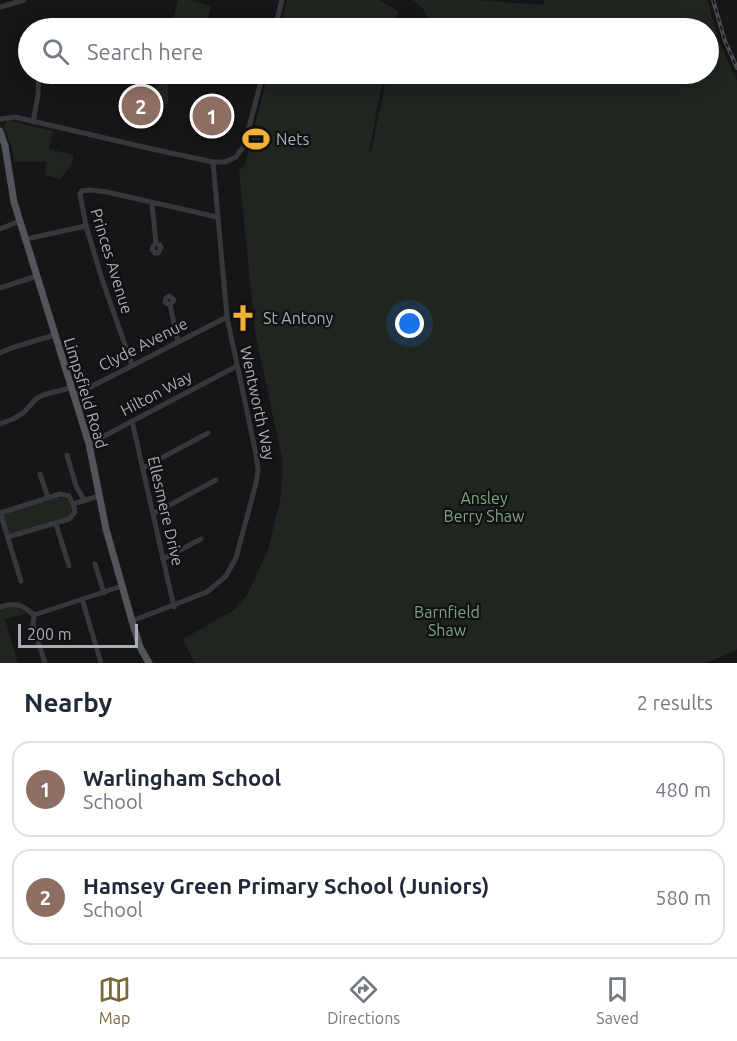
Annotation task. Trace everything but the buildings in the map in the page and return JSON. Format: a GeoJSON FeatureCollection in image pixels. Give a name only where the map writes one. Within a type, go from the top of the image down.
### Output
{"type":"FeatureCollection","features":[{"type":"Feature","properties":{"kind":"main road","name":"Limpsfield Road"},"geometry":{"type":"LineString","coordinates":[[0,130],[5,146],[11,190],[71,392],[89,444],[106,529],[132,621],[149,663]]}},
{"type":"Feature","properties":{"kind":"street"},"geometry":{"type":"LineString","coordinates":[[0,7],[24,0]]}},
{"type":"Feature","properties":{"kind":"street"},"geometry":{"type":"LineString","coordinates":[[278,18],[282,0]]}},
{"type":"Feature","properties":{"kind":"street"},"geometry":{"type":"LineString","coordinates":[[33,122],[39,84]]}},
{"type":"Feature","properties":{"kind":"street"},"geometry":{"type":"LineString","coordinates":[[0,112],[2,119],[15,117],[213,162],[230,160],[242,151],[260,84]]}},
{"type":"Feature","properties":{"kind":"street","name":"Wentworth Way"},"geometry":{"type":"LineString","coordinates":[[132,621],[174,607],[207,592],[226,576],[236,558],[254,493],[258,463],[226,317],[213,162]]}},
{"type":"Feature","properties":{"kind":"street","name":"Princes Avenue"},"geometry":{"type":"LineString","coordinates":[[132,365],[86,226],[80,200],[82,192],[90,190],[107,192],[217,217]]}},
{"type":"Feature","properties":{"kind":"street"},"geometry":{"type":"LineString","coordinates":[[152,203],[156,243]]}},
{"type":"Feature","properties":{"kind":"street"},"geometry":{"type":"LineString","coordinates":[[0,229],[20,221]]}},
{"type":"Feature","properties":{"kind":"street"},"geometry":{"type":"LineString","coordinates":[[26,239],[86,226]]}},
{"type":"Feature","properties":{"kind":"street"},"geometry":{"type":"LineString","coordinates":[[0,288],[37,276]]}},
{"type":"Feature","properties":{"kind":"street"},"geometry":{"type":"LineString","coordinates":[[170,305],[178,341]]}},
{"type":"Feature","properties":{"kind":"street","name":"Clyde Avenue"},"geometry":{"type":"LineString","coordinates":[[0,424],[13,420],[43,395],[71,392],[132,365],[226,317]]}},
{"type":"Feature","properties":{"kind":"street"},"geometry":{"type":"LineString","coordinates":[[0,353],[26,342],[55,335]]}},
{"type":"Feature","properties":{"kind":"street","name":"Hilton Way"},"geometry":{"type":"LineString","coordinates":[[89,444],[237,366]]}},
{"type":"Feature","properties":{"kind":"street","name":"Ellesmere Drive"},"geometry":{"type":"LineString","coordinates":[[132,421],[174,607]]}},
{"type":"Feature","properties":{"kind":"street"},"geometry":{"type":"LineString","coordinates":[[143,468],[208,433]]}},
{"type":"Feature","properties":{"kind":"street"},"geometry":{"type":"LineString","coordinates":[[70,457],[76,486],[84,500]]}},
{"type":"Feature","properties":{"kind":"street"},"geometry":{"type":"LineString","coordinates":[[40,474],[48,498]]}},
{"type":"Feature","properties":{"kind":"street"},"geometry":{"type":"LineString","coordinates":[[153,514],[216,480]]}},
{"type":"Feature","properties":{"kind":"street"},"geometry":{"type":"LineString","coordinates":[[8,537],[69,519],[75,512],[69,496],[60,494],[0,512],[2,526],[8,537],[21,581]]}},
{"type":"Feature","properties":{"kind":"street"},"geometry":{"type":"LineString","coordinates":[[73,504],[99,496]]}},
{"type":"Feature","properties":{"kind":"street"},"geometry":{"type":"LineString","coordinates":[[56,524],[69,566]]}},
{"type":"Feature","properties":{"kind":"street"},"geometry":{"type":"LineString","coordinates":[[164,559],[201,539]]}},
{"type":"Feature","properties":{"kind":"street"},"geometry":{"type":"LineString","coordinates":[[95,564],[104,592]]}},
{"type":"Feature","properties":{"kind":"street"},"geometry":{"type":"LineString","coordinates":[[34,615],[122,586]]}},
{"type":"Feature","properties":{"kind":"street"},"geometry":{"type":"LineString","coordinates":[[82,599],[101,663]]}},
{"type":"Feature","properties":{"kind":"street"},"geometry":{"type":"LineString","coordinates":[[0,607],[14,603],[23,606],[34,615]]}},
{"type":"Feature","properties":{"kind":"street"},"geometry":{"type":"LineString","coordinates":[[34,615],[33,624],[45,663]]}},
{"type":"Feature","properties":{"kind":"green space"},"geometry":{"type":"Polygon","coordinates":[[[178,0],[211,6],[208,18],[174,18],[178,0]]]}},
{"type":"Feature","properties":{"kind":"green space"},"geometry":{"type":"Polygon","coordinates":[[[287,0],[379,0],[398,11],[397,18],[282,18],[287,0]]]}},
{"type":"Feature","properties":{"kind":"green space"},"geometry":{"type":"Polygon","coordinates":[[[411,0],[474,0],[545,5],[543,0],[707,0],[712,18],[427,18],[422,8],[411,0]]]}},
{"type":"Feature","properties":{"kind":"green space"},"geometry":{"type":"Polygon","coordinates":[[[719,41],[737,81],[737,650],[706,663],[194,663],[183,639],[234,610],[247,595],[268,550],[281,496],[283,463],[255,332],[239,171],[245,165],[265,84],[382,84],[369,151],[371,153],[385,84],[719,84],[719,41]]]}},
{"type":"Feature","properties":{"kind":"green space"},"geometry":{"type":"Polygon","coordinates":[[[156,84],[168,84],[168,104],[155,104],[156,84]]]}},
{"type":"Feature","properties":{"kind":"green space"},"geometry":{"type":"Polygon","coordinates":[[[9,120],[53,131],[49,149],[74,155],[72,165],[60,179],[45,175],[46,162],[14,162],[12,148],[4,128],[9,120]]]}},
{"type":"Feature","properties":{"kind":"green space"},"geometry":{"type":"Polygon","coordinates":[[[59,497],[67,499],[72,508],[68,517],[13,534],[8,533],[4,513],[59,497]]]}},
{"type":"Feature","properties":{"kind":"green space"},"geometry":{"type":"Polygon","coordinates":[[[14,605],[27,613],[5,619],[18,663],[0,663],[0,609],[14,605]]]}},
{"type":"Feature","properties":{"kind":"railway"},"geometry":{"type":"LineString","coordinates":[[713,0],[718,18]]}},
{"type":"Feature","properties":{"kind":"railway"},"geometry":{"type":"LineString","coordinates":[[719,20],[737,68]]}},
{"type":"Feature","properties":{"kind":"place","name":"Hamsey Green Primary School (Juniors)"},"geometry":{"type":"Point","coordinates":[141,106]}},
{"type":"Feature","properties":{"kind":"place","name":"Warlingham School"},"geometry":{"type":"Point","coordinates":[212,116]}},
{"type":"Feature","properties":{"kind":"place","name":"Nets"},"geometry":{"type":"Point","coordinates":[256,139]}},
{"type":"Feature","properties":{"kind":"place","name":"St Antony"},"geometry":{"type":"Point","coordinates":[243,318]}},
{"type":"Feature","properties":{"kind":"park label","name":"Ansley Berry Shaw"},"geometry":{"type":"Point","coordinates":[484,507]}},
{"type":"Feature","properties":{"kind":"park label","name":"Barnfield Shaw"},"geometry":{"type":"Point","coordinates":[447,621]}}]}
